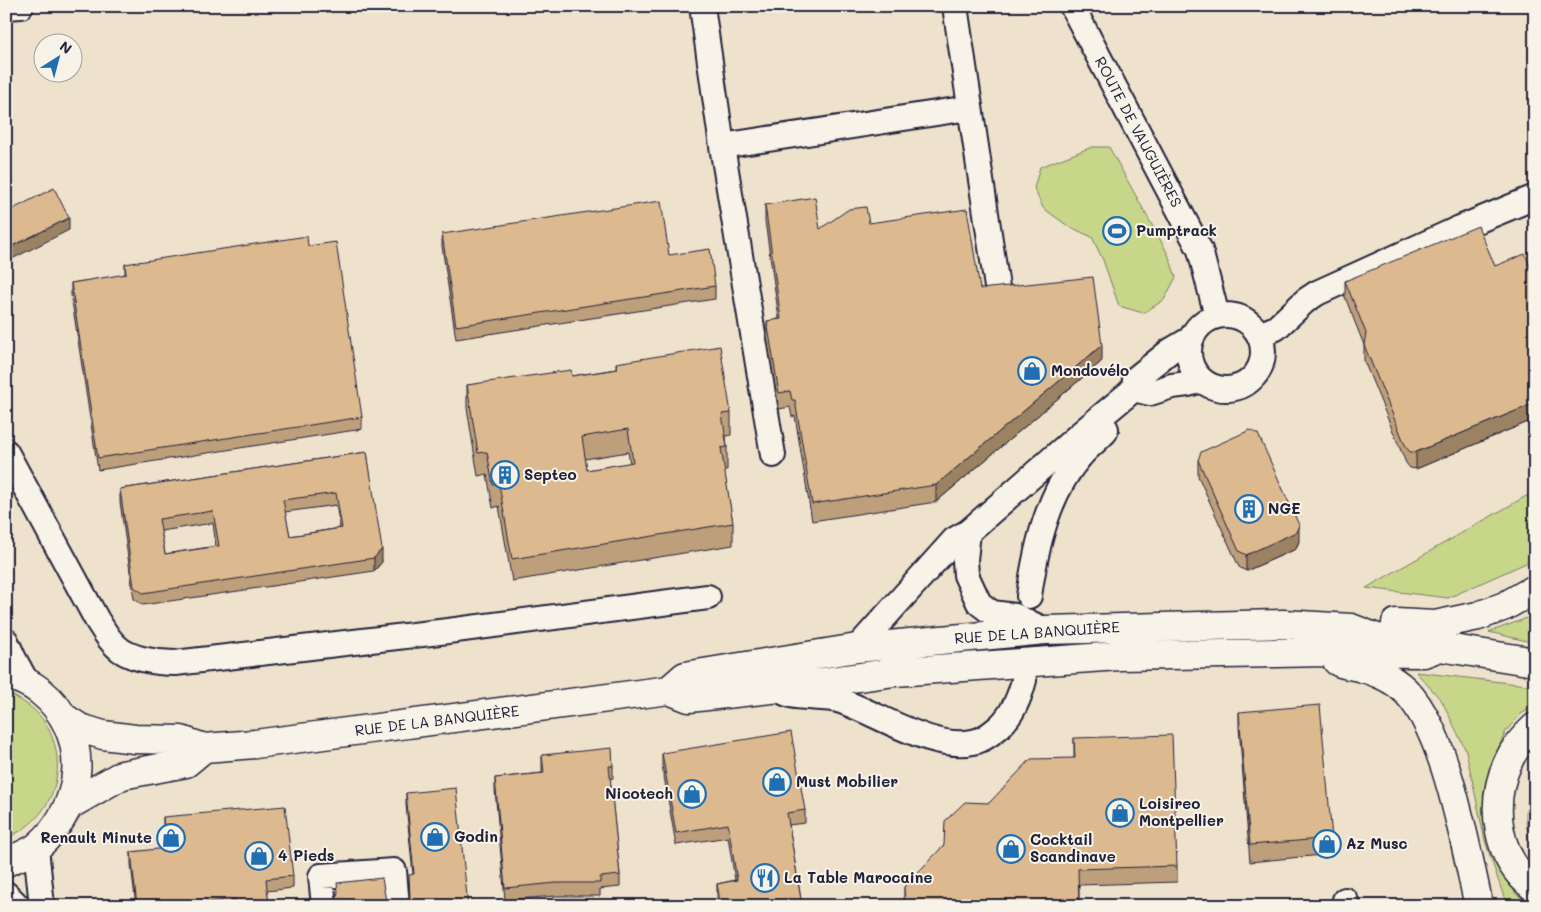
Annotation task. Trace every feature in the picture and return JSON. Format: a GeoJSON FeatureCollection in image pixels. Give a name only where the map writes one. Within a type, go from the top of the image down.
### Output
{"type":"FeatureCollection","features":[{"type":"Feature","properties":{"kind":"main road"},"geometry":{"type":"LineString","coordinates":[[1351,628],[1373,622],[1436,625],[1478,616],[1505,606],[1535,589]]}},
{"type":"Feature","properties":{"kind":"main road","name":"RUE DE LA BANQUIÈRE"},"geometry":{"type":"LineString","coordinates":[[669,690],[685,676],[857,648],[1045,630],[1283,624],[1351,628],[1377,638],[1423,641],[1440,648],[1535,662]]}},
{"type":"Feature","properties":{"kind":"main road","name":"RUE DE LA BANQUIÈRE"},"geometry":{"type":"LineString","coordinates":[[63,716],[80,728],[103,734],[135,739],[181,740],[204,748],[255,744],[669,690],[689,698],[895,672],[1014,662],[1119,656],[1424,652],[1440,648]]}},
{"type":"Feature","properties":{"kind":"main road"},"geometry":{"type":"LineString","coordinates":[[1326,652],[1339,662],[1361,667],[1400,685],[1412,696],[1426,718],[1441,754],[1454,797],[1479,906]]}},
{"type":"Feature","properties":{"kind":"main road"},"geometry":{"type":"LineString","coordinates":[[6,862],[36,848],[56,828],[70,804],[76,782],[77,759],[72,737],[63,716],[40,691],[16,678]]}},
{"type":"Feature","properties":{"kind":"main road"},"geometry":{"type":"LineString","coordinates":[[1535,727],[1524,738],[1510,759],[1502,779],[1498,799],[1498,822],[1501,840],[1508,856],[1519,873],[1535,888]]}},
{"type":"Feature","properties":{"kind":"main road"},"geometry":{"type":"LineString","coordinates":[[70,804],[122,775],[186,763],[204,748]]}},
{"type":"Feature","properties":{"kind":"street"},"geometry":{"type":"LineString","coordinates":[[6,8],[21,6]]}},
{"type":"Feature","properties":{"kind":"street"},"geometry":{"type":"LineString","coordinates":[[702,6],[722,146],[773,455]]}},
{"type":"Feature","properties":{"kind":"street"},"geometry":{"type":"LineString","coordinates":[[955,6],[997,288]]}},
{"type":"Feature","properties":{"kind":"street","name":"ROUTE DE VAUGUIÈRES"},"geometry":{"type":"LineString","coordinates":[[1072,6],[1200,250],[1217,316]]}},
{"type":"Feature","properties":{"kind":"street"},"geometry":{"type":"LineString","coordinates":[[722,146],[969,108]]}},
{"type":"Feature","properties":{"kind":"street"},"geometry":{"type":"LineString","coordinates":[[1259,335],[1276,328],[1317,293],[1460,228],[1535,197]]}},
{"type":"Feature","properties":{"kind":"street"},"geometry":{"type":"LineString","coordinates":[[1217,316],[1241,319],[1259,335],[1262,347],[1262,360],[1258,371],[1250,381],[1239,387],[1227,389],[1209,385],[1194,371],[1189,349],[1192,338],[1198,328],[1207,321],[1217,316]]}},
{"type":"Feature","properties":{"kind":"street"},"geometry":{"type":"LineString","coordinates":[[857,648],[954,540],[968,532],[1134,389],[1135,379],[1170,351],[1192,338]]}},
{"type":"Feature","properties":{"kind":"street"},"geometry":{"type":"LineString","coordinates":[[1134,389],[1150,393],[1202,380]]}},
{"type":"Feature","properties":{"kind":"street"},"geometry":{"type":"LineString","coordinates":[[1030,596],[1040,539],[1052,506],[1064,479],[1082,454],[1105,432],[1110,409]]}},
{"type":"Feature","properties":{"kind":"street"},"geometry":{"type":"LineString","coordinates":[[6,452],[106,634],[117,648],[150,661],[167,663],[185,662],[448,631],[708,597]]}},
{"type":"Feature","properties":{"kind":"street"},"geometry":{"type":"LineString","coordinates":[[968,532],[965,560],[966,575],[979,603],[992,613],[1015,616],[1045,630]]}},
{"type":"Feature","properties":{"kind":"street"},"geometry":{"type":"LineString","coordinates":[[938,558],[966,575]]}},
{"type":"Feature","properties":{"kind":"street"},"geometry":{"type":"LineString","coordinates":[[6,641],[14,659],[16,678]]}},
{"type":"Feature","properties":{"kind":"street"},"geometry":{"type":"LineString","coordinates":[[780,688],[786,694],[841,701],[918,734],[955,743],[978,740],[1000,727],[1017,703],[1024,680]]}},
{"type":"Feature","properties":{"kind":"street"},"geometry":{"type":"LineString","coordinates":[[36,848],[42,906]]}},
{"type":"Feature","properties":{"kind":"street"},"geometry":{"type":"LineString","coordinates":[[324,906],[322,876],[394,870],[397,906]]}},
{"type":"Feature","properties":{"kind":"street"},"geometry":{"type":"LineString","coordinates":[[6,894],[18,906]]}},
{"type":"Feature","properties":{"kind":"green space","name":"Pumptrack"},"geometry":{"type":"Polygon","coordinates":[[[1092,147],[1109,147],[1168,254],[1176,277],[1164,300],[1143,313],[1119,306],[1103,260],[1092,237],[1068,226],[1043,208],[1034,188],[1040,167],[1092,147]]]}},
{"type":"Feature","properties":{"kind":"green space"},"geometry":{"type":"Polygon","coordinates":[[[1535,491],[1535,559],[1448,598],[1366,588],[1535,491]]]}},
{"type":"Feature","properties":{"kind":"green space"},"geometry":{"type":"Polygon","coordinates":[[[1535,614],[1535,643],[1489,632],[1522,620],[1535,614]]]}},
{"type":"Feature","properties":{"kind":"green space"},"geometry":{"type":"Polygon","coordinates":[[[1416,672],[1535,686],[1535,706],[1521,714],[1506,731],[1494,758],[1485,786],[1486,810],[1499,866],[1516,894],[1535,906],[1507,906],[1485,841],[1466,751],[1442,701],[1416,672]]]}},
{"type":"Feature","properties":{"kind":"green space"},"geometry":{"type":"Polygon","coordinates":[[[6,692],[23,701],[45,723],[53,740],[57,757],[57,774],[53,790],[46,805],[36,818],[22,830],[6,838],[6,692]]]}},
{"type":"Feature","properties":{"kind":"green space"},"geometry":{"type":"Polygon","coordinates":[[[1535,782],[1535,851],[1528,835],[1526,816],[1528,798],[1535,782]]]}},
{"type":"Feature","properties":{"kind":"building"},"geometry":{"type":"Polygon","coordinates":[[[54,188],[69,218],[6,249],[6,195],[13,209],[54,188]]]}},
{"type":"Feature","properties":{"kind":"building"},"geometry":{"type":"Polygon","coordinates":[[[815,197],[820,229],[849,209],[866,207],[869,223],[967,209],[980,289],[1093,277],[1102,345],[936,485],[812,504],[795,400],[792,400],[790,391],[779,393],[767,321],[781,319],[765,205],[815,197]]]}},
{"type":"Feature","properties":{"kind":"building"},"geometry":{"type":"Polygon","coordinates":[[[661,201],[669,255],[710,249],[715,286],[456,326],[442,234],[661,201]]]}},
{"type":"Feature","properties":{"kind":"building"},"geometry":{"type":"Polygon","coordinates":[[[1478,226],[1495,266],[1525,254],[1535,278],[1535,403],[1416,452],[1410,452],[1406,447],[1364,345],[1366,333],[1345,281],[1478,226]]]}},
{"type":"Feature","properties":{"kind":"building"},"geometry":{"type":"Polygon","coordinates":[[[307,236],[308,246],[336,242],[362,417],[98,458],[71,283],[126,274],[125,264],[307,236]]]}},
{"type":"Feature","properties":{"kind":"building","name":"Septeo"},"geometry":{"type":"Polygon","coordinates":[[[720,346],[731,413],[722,414],[727,447],[721,448],[733,523],[512,559],[499,484],[493,485],[487,452],[478,453],[467,385],[571,370],[572,376],[618,369],[616,363],[720,346]],[[628,429],[582,437],[587,470],[633,462],[628,429]]]}},
{"type":"Feature","properties":{"kind":"building","name":"NGE"},"geometry":{"type":"Polygon","coordinates":[[[1250,430],[1258,434],[1299,525],[1296,532],[1246,555],[1239,551],[1198,460],[1201,452],[1250,430]]]}},
{"type":"Feature","properties":{"kind":"building"},"geometry":{"type":"Polygon","coordinates":[[[367,452],[382,549],[374,558],[143,593],[134,587],[120,489],[367,452]],[[336,493],[283,500],[290,536],[342,528],[336,493]],[[213,511],[159,519],[165,554],[219,546],[213,511]]]}},
{"type":"Feature","properties":{"kind":"building"},"geometry":{"type":"Polygon","coordinates":[[[1320,705],[1332,838],[1250,845],[1239,712],[1320,705]]]}},
{"type":"Feature","properties":{"kind":"building"},"geometry":{"type":"Polygon","coordinates":[[[791,732],[805,810],[787,813],[802,906],[721,906],[717,884],[737,880],[728,824],[676,833],[662,753],[791,732]]]}},
{"type":"Feature","properties":{"kind":"building"},"geometry":{"type":"Polygon","coordinates":[[[1172,735],[1177,866],[1078,869],[1079,906],[905,906],[904,887],[944,845],[945,821],[965,802],[989,803],[1031,759],[1075,758],[1074,738],[1172,735]]]}},
{"type":"Feature","properties":{"kind":"building"},"geometry":{"type":"Polygon","coordinates":[[[612,748],[613,766],[609,766],[620,875],[600,877],[600,883],[556,883],[505,888],[495,778],[544,773],[542,755],[612,748]]]}},
{"type":"Feature","properties":{"kind":"building"},"geometry":{"type":"Polygon","coordinates":[[[456,788],[468,906],[403,906],[410,899],[409,875],[414,874],[406,793],[456,788]]]}},
{"type":"Feature","properties":{"kind":"building"},"geometry":{"type":"Polygon","coordinates":[[[285,806],[293,876],[266,879],[269,906],[235,906],[235,899],[173,906],[137,906],[131,852],[166,848],[163,817],[285,806]]]}},
{"type":"Feature","properties":{"kind":"building"},"geometry":{"type":"Polygon","coordinates":[[[382,878],[386,901],[390,906],[337,906],[337,883],[382,878]]]}},
{"type":"Feature","properties":{"kind":"place","name":"Pumptrack"},"geometry":{"type":"Point","coordinates":[1117,231]}},
{"type":"Feature","properties":{"kind":"place","name":"Mondovélo"},"geometry":{"type":"Point","coordinates":[1032,371]}},
{"type":"Feature","properties":{"kind":"place","name":"Septeo"},"geometry":{"type":"Point","coordinates":[505,475]}},
{"type":"Feature","properties":{"kind":"place","name":"NGE"},"geometry":{"type":"Point","coordinates":[1249,509]}},
{"type":"Feature","properties":{"kind":"place","name":"Must Mobilier"},"geometry":{"type":"Point","coordinates":[777,782]}},
{"type":"Feature","properties":{"kind":"place","name":"Nicotech"},"geometry":{"type":"Point","coordinates":[692,794]}},
{"type":"Feature","properties":{"kind":"place","name":"Loisireo Montpellier"},"geometry":{"type":"Point","coordinates":[1120,813]}},
{"type":"Feature","properties":{"kind":"place","name":"Godin"},"geometry":{"type":"Point","coordinates":[435,837]}},
{"type":"Feature","properties":{"kind":"place","name":"Renault Minute"},"geometry":{"type":"Point","coordinates":[171,838]}},
{"type":"Feature","properties":{"kind":"place","name":"Az Musc"},"geometry":{"type":"Point","coordinates":[1327,844]}},
{"type":"Feature","properties":{"kind":"place","name":"Cocktail Scandinave"},"geometry":{"type":"Point","coordinates":[1011,849]}},
{"type":"Feature","properties":{"kind":"place","name":"4 Pieds"},"geometry":{"type":"Point","coordinates":[259,856]}},
{"type":"Feature","properties":{"kind":"place","name":"La Table Marocaine"},"geometry":{"type":"Point","coordinates":[765,878]}}]}
